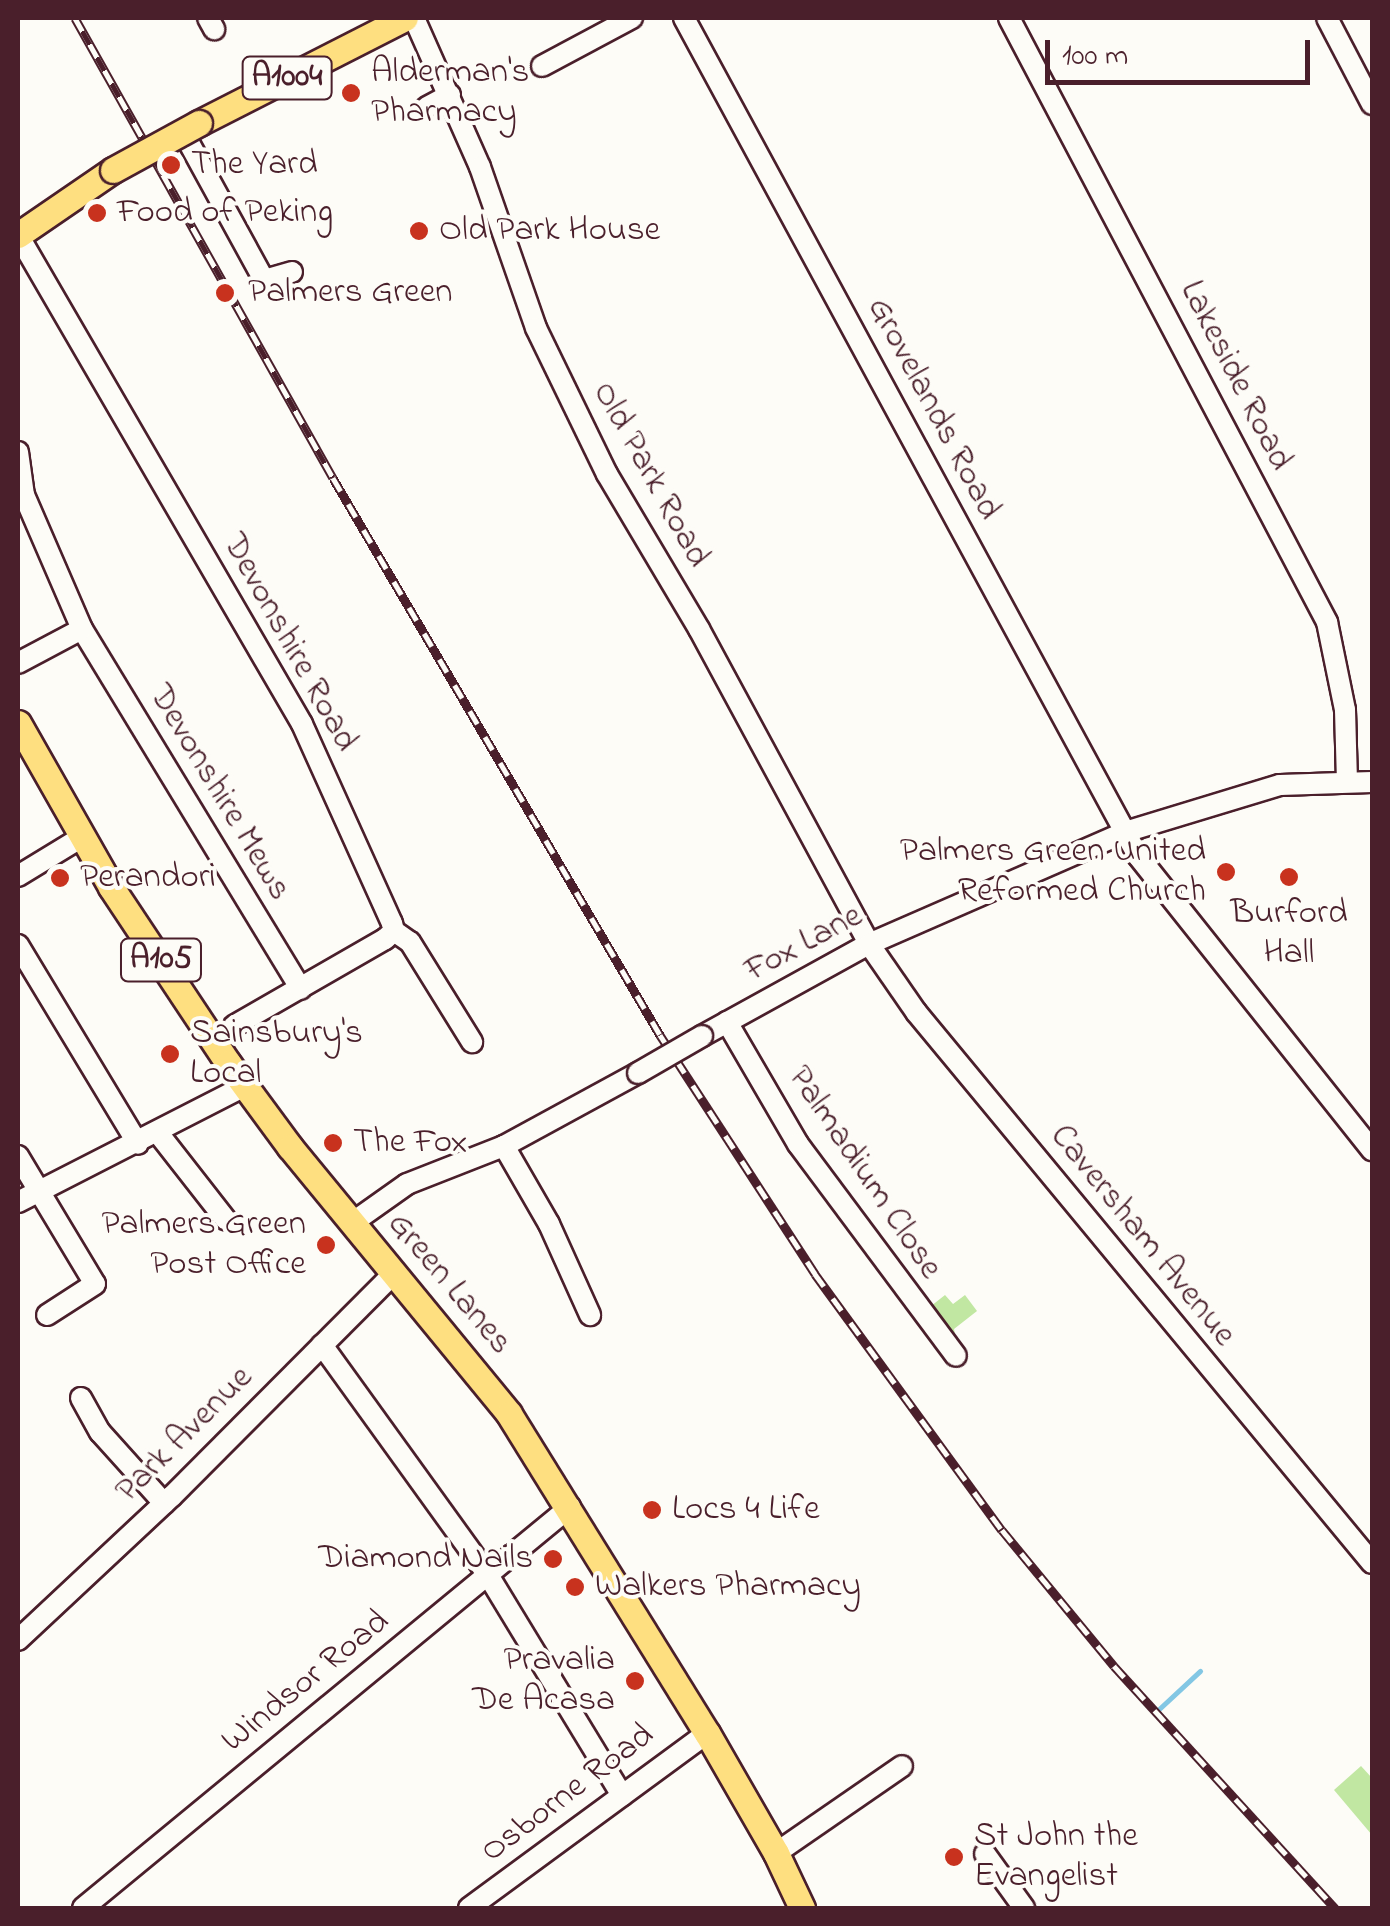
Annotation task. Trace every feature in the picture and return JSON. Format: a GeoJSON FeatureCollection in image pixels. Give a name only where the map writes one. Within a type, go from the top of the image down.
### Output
{"type":"FeatureCollection","features":[{"type":"Feature","properties":{"kind":"main road","name":"A1004"},"geometry":{"type":"LineString","coordinates":[[18,235],[113,170],[405,18]]}},
{"type":"Feature","properties":{"kind":"main road","name":"Green Lanes"},"geometry":{"type":"LineString","coordinates":[[18,722],[82,836],[245,1086],[510,1414],[706,1733],[776,1853],[802,1908]]}},
{"type":"Feature","properties":{"kind":"street","name":"Old Park Road"},"geometry":{"type":"LineString","coordinates":[[414,18],[450,96],[536,328],[607,474],[700,629],[869,944]]}},
{"type":"Feature","properties":{"kind":"street"},"geometry":{"type":"LineString","coordinates":[[542,66],[632,18]]}},
{"type":"Feature","properties":{"kind":"street","name":"Grovelands Road"},"geometry":{"type":"LineString","coordinates":[[684,18],[1138,856],[1372,1150]]}},
{"type":"Feature","properties":{"kind":"street","name":"Lakeside Road"},"geometry":{"type":"LineString","coordinates":[[1009,18],[1327,622],[1345,710],[1347,781]]}},
{"type":"Feature","properties":{"kind":"street"},"geometry":{"type":"LineString","coordinates":[[1327,18],[1372,104]]}},
{"type":"Feature","properties":{"kind":"street"},"geometry":{"type":"LineString","coordinates":[[427,107],[450,96]]}},
{"type":"Feature","properties":{"kind":"street"},"geometry":{"type":"LineString","coordinates":[[191,127],[264,280],[292,272]]}},
{"type":"Feature","properties":{"kind":"street","name":"Devonshire Road"},"geometry":{"type":"LineString","coordinates":[[18,235],[302,724],[394,931],[410,942],[472,1042]]}},
{"type":"Feature","properties":{"kind":"street","name":"Devonshire Mews"},"geometry":{"type":"LineString","coordinates":[[18,452],[24,495],[82,629],[302,989]]}},
{"type":"Feature","properties":{"kind":"street"},"geometry":{"type":"LineString","coordinates":[[18,663],[82,629]]}},
{"type":"Feature","properties":{"kind":"street","name":"Fox Lane"},"geometry":{"type":"LineString","coordinates":[[352,1223],[407,1184],[504,1146],[869,944],[1125,832],[1280,785],[1372,782]]}},
{"type":"Feature","properties":{"kind":"street"},"geometry":{"type":"LineString","coordinates":[[18,876],[82,836]]}},
{"type":"Feature","properties":{"kind":"street"},"geometry":{"type":"LineString","coordinates":[[234,1026],[394,931]]}},
{"type":"Feature","properties":{"kind":"street","name":"Caversham Avenue"},"geometry":{"type":"LineString","coordinates":[[869,944],[916,1012],[1372,1563]]}},
{"type":"Feature","properties":{"kind":"street"},"geometry":{"type":"LineString","coordinates":[[18,945],[138,1144]]}},
{"type":"Feature","properties":{"kind":"street","name":"Palmadium Close"},"geometry":{"type":"LineString","coordinates":[[718,1026],[798,1144],[956,1356]]}},
{"type":"Feature","properties":{"kind":"street"},"geometry":{"type":"LineString","coordinates":[[18,1202],[245,1086]]}},
{"type":"Feature","properties":{"kind":"street"},"geometry":{"type":"LineString","coordinates":[[158,1133],[226,1220]]}},
{"type":"Feature","properties":{"kind":"street"},"geometry":{"type":"LineString","coordinates":[[504,1146],[549,1224],[590,1315]]}},
{"type":"Feature","properties":{"kind":"street"},"geometry":{"type":"LineString","coordinates":[[18,1156],[95,1284],[47,1316]]}},
{"type":"Feature","properties":{"kind":"street","name":"Park Avenue"},"geometry":{"type":"LineString","coordinates":[[18,1640],[164,1504],[395,1272]]}},
{"type":"Feature","properties":{"kind":"street"},"geometry":{"type":"LineString","coordinates":[[322,1345],[488,1575],[622,1794]]}},
{"type":"Feature","properties":{"kind":"street"},"geometry":{"type":"LineString","coordinates":[[81,1398],[100,1432],[164,1504]]}},
{"type":"Feature","properties":{"kind":"street","name":"Windsor Road"},"geometry":{"type":"LineString","coordinates":[[83,1908],[570,1506]]}},
{"type":"Feature","properties":{"kind":"street","name":"Osborne Road"},"geometry":{"type":"LineString","coordinates":[[469,1908],[706,1733]]}},
{"type":"Feature","properties":{"kind":"street"},"geometry":{"type":"LineString","coordinates":[[776,1853],[902,1766]]}},
{"type":"Feature","properties":{"kind":"street"},"geometry":{"type":"LineString","coordinates":[[984,1854],[1024,1908]]}},
{"type":"Feature","properties":{"kind":"green space"},"geometry":{"type":"Polygon","coordinates":[[[945,1295],[953,1304],[965,1295],[977,1311],[954,1329],[955,1334],[945,1336],[926,1310],[945,1295]]]}},
{"type":"Feature","properties":{"kind":"green space"},"geometry":{"type":"Polygon","coordinates":[[[1361,1766],[1372,1778],[1372,1835],[1334,1790],[1361,1766]]]}},
{"type":"Feature","properties":{"kind":"waterway"},"geometry":{"type":"LineString","coordinates":[[1159,1709],[1200,1671]]}},
{"type":"Feature","properties":{"kind":"railway"},"geometry":{"type":"LineString","coordinates":[[75,18],[333,478],[660,1035],[815,1274],[1002,1530],[1114,1666],[1335,1908]]}},
{"type":"Feature","properties":{"kind":"place","name":"Alderman's Pharmacy"},"geometry":{"type":"Point","coordinates":[351,93]}},
{"type":"Feature","properties":{"kind":"place","name":"The Yard"},"geometry":{"type":"Point","coordinates":[171,165]}},
{"type":"Feature","properties":{"kind":"place","name":"Food of Peking"},"geometry":{"type":"Point","coordinates":[97,213]}},
{"type":"Feature","properties":{"kind":"place","name":"Old Park House"},"geometry":{"type":"Point","coordinates":[419,231]}},
{"type":"Feature","properties":{"kind":"place","name":"Palmers Green"},"geometry":{"type":"Point","coordinates":[225,293]}},
{"type":"Feature","properties":{"kind":"place","name":"Palmers Green United Reformed Church"},"geometry":{"type":"Point","coordinates":[1226,872]}},
{"type":"Feature","properties":{"kind":"place","name":"Burford Hall"},"geometry":{"type":"Point","coordinates":[1289,877]}},
{"type":"Feature","properties":{"kind":"place","name":"Perandori"},"geometry":{"type":"Point","coordinates":[60,878]}},
{"type":"Feature","properties":{"kind":"place","name":"Sainsbury's Local"},"geometry":{"type":"Point","coordinates":[170,1054]}},
{"type":"Feature","properties":{"kind":"place","name":"The Fox"},"geometry":{"type":"Point","coordinates":[333,1143]}},
{"type":"Feature","properties":{"kind":"place","name":"Palmers Green Post Office"},"geometry":{"type":"Point","coordinates":[326,1245]}},
{"type":"Feature","properties":{"kind":"place","name":"Locs 4 Life"},"geometry":{"type":"Point","coordinates":[652,1510]}},
{"type":"Feature","properties":{"kind":"place","name":"Diamond Nails"},"geometry":{"type":"Point","coordinates":[553,1559]}},
{"type":"Feature","properties":{"kind":"place","name":"Walkers Pharmacy"},"geometry":{"type":"Point","coordinates":[575,1587]}},
{"type":"Feature","properties":{"kind":"place","name":"Pravalia De Acasa"},"geometry":{"type":"Point","coordinates":[635,1681]}},
{"type":"Feature","properties":{"kind":"place","name":"St John the Evangelist"},"geometry":{"type":"Point","coordinates":[954,1857]}}]}
